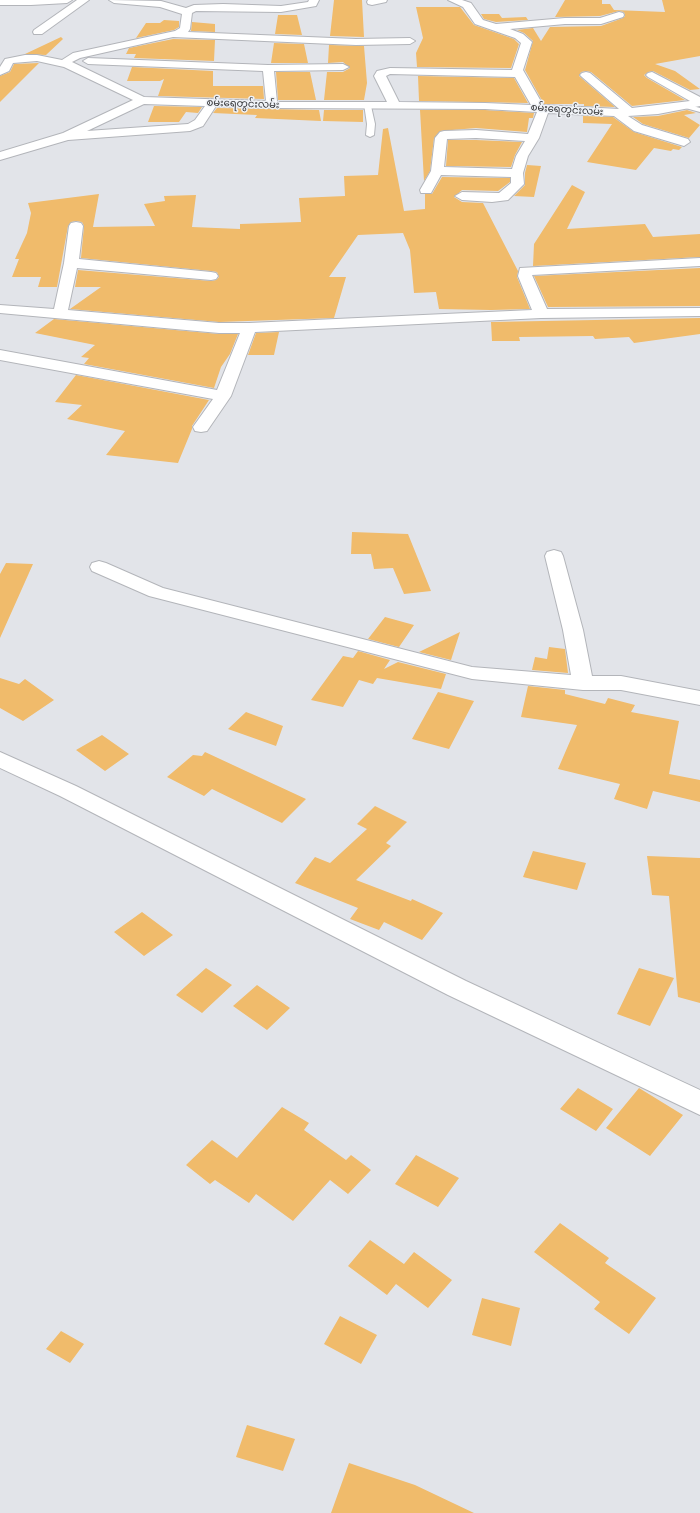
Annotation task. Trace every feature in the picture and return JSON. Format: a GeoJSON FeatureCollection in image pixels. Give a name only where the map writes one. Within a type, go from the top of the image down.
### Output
{"type":"FeatureCollection","features":[{"type":"Feature","properties":{"kind":"street"},"geometry":{"type":"LineString","coordinates":[[0,2],[67,0]]}},
{"type":"Feature","properties":{"kind":"street"},"geometry":{"type":"LineString","coordinates":[[38,32],[84,0]]}},
{"type":"Feature","properties":{"kind":"street"},"geometry":{"type":"LineString","coordinates":[[114,0],[161,4],[187,12],[194,8],[207,7],[295,8],[312,4],[314,0]]}},
{"type":"Feature","properties":{"kind":"street"},"geometry":{"type":"LineString","coordinates":[[453,0],[467,5],[479,22],[519,36],[527,42],[517,70],[518,74],[541,108],[533,138],[522,156],[517,173],[518,184],[503,197],[492,198],[462,196]]}},
{"type":"Feature","properties":{"kind":"street"},"geometry":{"type":"LineString","coordinates":[[172,40],[185,29],[187,12]]}},
{"type":"Feature","properties":{"kind":"street"},"geometry":{"type":"LineString","coordinates":[[495,27],[565,21],[601,21],[619,15]]}},
{"type":"Feature","properties":{"kind":"street"},"geometry":{"type":"LineString","coordinates":[[67,62],[78,54],[126,44],[172,40],[410,42]]}},
{"type":"Feature","properties":{"kind":"street"},"geometry":{"type":"LineString","coordinates":[[0,72],[9,61],[25,58],[67,62],[268,68],[343,67]]}},
{"type":"Feature","properties":{"kind":"street","name":"စမ်းရေတွင်းလမ်း"},"geometry":{"type":"LineString","coordinates":[[67,62],[142,100],[272,105],[485,106],[617,113],[700,102]]}},
{"type":"Feature","properties":{"kind":"street"},"geometry":{"type":"LineString","coordinates":[[268,68],[272,105]]}},
{"type":"Feature","properties":{"kind":"street"},"geometry":{"type":"LineString","coordinates":[[396,106],[380,76],[381,73],[390,71],[408,71],[518,74]]}},
{"type":"Feature","properties":{"kind":"street"},"geometry":{"type":"LineString","coordinates":[[586,75],[629,112]]}},
{"type":"Feature","properties":{"kind":"street"},"geometry":{"type":"LineString","coordinates":[[652,75],[700,102]]}},
{"type":"Feature","properties":{"kind":"street"},"geometry":{"type":"LineString","coordinates":[[0,156],[67,136],[142,100]]}},
{"type":"Feature","properties":{"kind":"street"},"geometry":{"type":"LineString","coordinates":[[67,136],[190,127],[199,123],[213,103]]}},
{"type":"Feature","properties":{"kind":"street"},"geometry":{"type":"LineString","coordinates":[[617,113],[638,128],[684,142]]}},
{"type":"Feature","properties":{"kind":"street"},"geometry":{"type":"LineString","coordinates":[[426,190],[438,172],[441,138],[444,135],[476,134],[533,138]]}},
{"type":"Feature","properties":{"kind":"street"},"geometry":{"type":"LineString","coordinates":[[438,172],[517,173]]}},
{"type":"Feature","properties":{"kind":"street"},"geometry":{"type":"LineString","coordinates":[[60,315],[71,263],[76,226]]}},
{"type":"Feature","properties":{"kind":"street"},"geometry":{"type":"LineString","coordinates":[[541,314],[525,276],[525,271],[700,262]]}},
{"type":"Feature","properties":{"kind":"street"},"geometry":{"type":"LineString","coordinates":[[71,263],[211,276]]}},
{"type":"Feature","properties":{"kind":"street"},"geometry":{"type":"LineString","coordinates":[[0,309],[219,328],[249,328],[541,314],[700,312]]}},
{"type":"Feature","properties":{"kind":"street"},"geometry":{"type":"LineString","coordinates":[[201,427],[223,396],[249,328]]}},
{"type":"Feature","properties":{"kind":"street"},"geometry":{"type":"LineString","coordinates":[[0,355],[223,396]]}},
{"type":"Feature","properties":{"kind":"street"},"geometry":{"type":"LineString","coordinates":[[554,556],[573,630],[583,683]]}},
{"type":"Feature","properties":{"kind":"street"},"geometry":{"type":"LineString","coordinates":[[99,567],[156,592],[472,673],[583,683],[621,683],[700,698]]}},
{"type":"Feature","properties":{"kind":"street"},"geometry":{"type":"LineString","coordinates":[[0,759],[68,791],[457,988],[700,1104]]}},
{"type":"Feature","properties":{"kind":"lane"},"geometry":{"type":"LineString","coordinates":[[685,105],[700,110]]}},
{"type":"Feature","properties":{"kind":"lane"},"geometry":{"type":"LineString","coordinates":[[367,106],[371,124],[370,135]]}},
{"type":"Feature","properties":{"kind":"building"},"geometry":{"type":"Polygon","coordinates":[[[334,0],[362,0],[364,37],[330,36],[334,0]]]}},
{"type":"Feature","properties":{"kind":"building"},"geometry":{"type":"Polygon","coordinates":[[[565,0],[602,0],[602,4],[610,4],[614,10],[665,12],[662,0],[700,0],[700,56],[655,64],[675,71],[700,89],[690,90],[653,71],[648,72],[644,75],[647,78],[685,100],[632,106],[591,72],[586,71],[581,72],[579,76],[615,107],[584,106],[584,104],[544,104],[525,70],[533,41],[524,33],[517,30],[533,28],[541,41],[550,27],[601,26],[625,16],[624,12],[619,11],[600,16],[555,17],[565,0]]]}},
{"type":"Feature","properties":{"kind":"building"},"geometry":{"type":"Polygon","coordinates":[[[416,7],[460,7],[474,25],[514,39],[519,44],[511,68],[417,67],[416,53],[423,38],[416,7]]]}},
{"type":"Feature","properties":{"kind":"building"},"geometry":{"type":"Polygon","coordinates":[[[481,14],[499,14],[502,18],[526,17],[528,20],[496,22],[484,19],[481,14]]]}},
{"type":"Feature","properties":{"kind":"building"},"geometry":{"type":"Polygon","coordinates":[[[278,15],[297,15],[302,35],[275,34],[278,15]]]}},
{"type":"Feature","properties":{"kind":"building"},"geometry":{"type":"Polygon","coordinates":[[[164,20],[179,21],[179,27],[174,30],[136,38],[146,23],[160,23],[164,20]]]}},
{"type":"Feature","properties":{"kind":"building"},"geometry":{"type":"Polygon","coordinates":[[[192,22],[215,24],[215,32],[191,31],[192,22]]]}},
{"type":"Feature","properties":{"kind":"building"},"geometry":{"type":"Polygon","coordinates":[[[61,37],[63,39],[46,55],[25,54],[61,37]]]}},
{"type":"Feature","properties":{"kind":"building"},"geometry":{"type":"Polygon","coordinates":[[[173,39],[215,40],[214,61],[134,58],[136,54],[126,54],[129,48],[173,39]]]}},
{"type":"Feature","properties":{"kind":"building"},"geometry":{"type":"Polygon","coordinates":[[[274,43],[304,44],[308,63],[271,63],[274,43]]]}},
{"type":"Feature","properties":{"kind":"building"},"geometry":{"type":"Polygon","coordinates":[[[329,45],[364,46],[367,83],[364,100],[324,100],[327,72],[343,72],[350,68],[343,62],[328,63],[329,45]]]}},
{"type":"Feature","properties":{"kind":"building"},"geometry":{"type":"Polygon","coordinates":[[[39,63],[0,102],[0,76],[10,72],[14,64],[39,63]]]}},
{"type":"Feature","properties":{"kind":"building"},"geometry":{"type":"Polygon","coordinates":[[[132,67],[213,71],[213,86],[263,86],[264,99],[158,96],[164,79],[160,81],[127,81],[132,67]]]}},
{"type":"Feature","properties":{"kind":"building"},"geometry":{"type":"Polygon","coordinates":[[[276,72],[310,72],[316,100],[278,100],[276,72]]]}},
{"type":"Feature","properties":{"kind":"building"},"geometry":{"type":"Polygon","coordinates":[[[418,76],[514,78],[528,103],[419,101],[418,76]]]}},
{"type":"Feature","properties":{"kind":"building"},"geometry":{"type":"Polygon","coordinates":[[[154,106],[202,107],[198,113],[186,112],[179,122],[148,122],[154,106]]]}},
{"type":"Feature","properties":{"kind":"building"},"geometry":{"type":"Polygon","coordinates":[[[217,108],[319,110],[321,121],[255,118],[257,115],[213,113],[217,108]]]}},
{"type":"Feature","properties":{"kind":"building"},"geometry":{"type":"Polygon","coordinates":[[[324,110],[363,110],[363,122],[323,121],[324,110]]]}},
{"type":"Feature","properties":{"kind":"building"},"geometry":{"type":"Polygon","coordinates":[[[420,110],[485,110],[534,113],[533,118],[529,118],[527,132],[476,128],[440,131],[434,138],[430,171],[424,181],[420,110]]]}},
{"type":"Feature","properties":{"kind":"building"},"geometry":{"type":"Polygon","coordinates":[[[687,110],[696,113],[684,115],[700,125],[689,138],[643,124],[633,117],[658,116],[687,110]]]}},
{"type":"Feature","properties":{"kind":"building"},"geometry":{"type":"Polygon","coordinates":[[[583,116],[613,117],[634,132],[682,147],[679,150],[673,149],[671,151],[654,148],[636,170],[587,162],[612,124],[583,123],[583,116]]]}},
{"type":"Feature","properties":{"kind":"building"},"geometry":{"type":"Polygon","coordinates":[[[388,128],[404,211],[425,209],[425,194],[432,194],[442,177],[510,178],[510,182],[498,191],[462,190],[454,197],[462,202],[483,203],[518,271],[517,277],[530,309],[439,309],[436,292],[414,293],[410,250],[403,233],[358,235],[329,277],[346,277],[334,318],[219,322],[70,309],[101,287],[75,287],[78,270],[211,281],[216,280],[219,277],[217,272],[211,271],[81,258],[84,226],[82,222],[76,221],[71,222],[68,226],[57,287],[38,287],[41,277],[12,277],[19,259],[15,259],[27,233],[31,213],[28,203],[99,194],[93,227],[155,226],[144,204],[165,201],[164,196],[196,195],[192,227],[240,229],[240,224],[301,222],[299,198],[345,196],[344,176],[378,175],[383,129],[388,128]]]}},
{"type":"Feature","properties":{"kind":"building"},"geometry":{"type":"Polygon","coordinates":[[[448,140],[522,142],[511,167],[446,166],[448,140]]]}},
{"type":"Feature","properties":{"kind":"building"},"geometry":{"type":"Polygon","coordinates":[[[527,165],[541,166],[534,197],[514,196],[525,185],[527,165]]]}},
{"type":"Feature","properties":{"kind":"building"},"geometry":{"type":"Polygon","coordinates":[[[572,185],[585,192],[567,229],[645,224],[653,237],[700,234],[700,257],[533,266],[534,244],[572,185]]]}},
{"type":"Feature","properties":{"kind":"building"},"geometry":{"type":"Polygon","coordinates":[[[700,268],[700,306],[548,307],[534,276],[700,268]]]}},
{"type":"Feature","properties":{"kind":"building"},"geometry":{"type":"Polygon","coordinates":[[[700,318],[700,334],[634,343],[629,337],[595,339],[593,336],[519,337],[520,341],[492,341],[491,322],[700,318]]]}},
{"type":"Feature","properties":{"kind":"building"},"geometry":{"type":"Polygon","coordinates":[[[54,319],[219,334],[238,334],[230,354],[221,367],[214,388],[84,364],[89,358],[81,357],[95,345],[35,333],[54,319]]]}},
{"type":"Feature","properties":{"kind":"building"},"geometry":{"type":"Polygon","coordinates":[[[279,332],[274,355],[248,355],[256,333],[279,332]]]}},
{"type":"Feature","properties":{"kind":"building"},"geometry":{"type":"Polygon","coordinates":[[[76,375],[209,400],[192,426],[178,463],[106,455],[125,431],[67,419],[82,405],[55,402],[76,375]]]}},
{"type":"Feature","properties":{"kind":"building"},"geometry":{"type":"Polygon","coordinates":[[[352,532],[408,534],[431,591],[404,594],[393,568],[374,569],[371,554],[351,554],[352,532]]]}},
{"type":"Feature","properties":{"kind":"building"},"geometry":{"type":"Polygon","coordinates":[[[6,563],[33,564],[0,638],[0,574],[6,563]]]}},
{"type":"Feature","properties":{"kind":"building"},"geometry":{"type":"Polygon","coordinates":[[[385,617],[414,625],[399,647],[368,639],[385,617]]]}},
{"type":"Feature","properties":{"kind":"building"},"geometry":{"type":"Polygon","coordinates":[[[460,632],[451,660],[419,652],[460,632]]]}},
{"type":"Feature","properties":{"kind":"building"},"geometry":{"type":"Polygon","coordinates":[[[549,647],[565,649],[568,673],[532,670],[535,657],[547,659],[549,647]]]}},
{"type":"Feature","properties":{"kind":"building"},"geometry":{"type":"Polygon","coordinates":[[[358,651],[390,660],[384,669],[398,662],[446,674],[441,689],[377,678],[373,684],[359,680],[343,707],[311,700],[343,656],[353,658],[358,651]]]}},
{"type":"Feature","properties":{"kind":"building"},"geometry":{"type":"Polygon","coordinates":[[[0,678],[19,684],[25,679],[54,700],[23,721],[0,708],[0,678]]]}},
{"type":"Feature","properties":{"kind":"building"},"geometry":{"type":"Polygon","coordinates":[[[528,686],[565,690],[565,694],[605,704],[608,698],[635,705],[631,712],[679,721],[669,774],[700,780],[700,802],[653,791],[647,809],[614,799],[620,784],[558,769],[577,725],[521,717],[528,686]]]}},
{"type":"Feature","properties":{"kind":"building"},"geometry":{"type":"Polygon","coordinates":[[[438,692],[474,701],[449,749],[412,739],[438,692]]]}},
{"type":"Feature","properties":{"kind":"building"},"geometry":{"type":"Polygon","coordinates":[[[246,712],[283,726],[276,746],[228,729],[246,712]]]}},
{"type":"Feature","properties":{"kind":"building"},"geometry":{"type":"Polygon","coordinates":[[[102,735],[129,754],[105,771],[76,750],[102,735]]]}},
{"type":"Feature","properties":{"kind":"building"},"geometry":{"type":"Polygon","coordinates":[[[205,752],[306,799],[282,823],[212,789],[204,796],[167,777],[193,755],[202,756],[205,752]]]}},
{"type":"Feature","properties":{"kind":"building"},"geometry":{"type":"Polygon","coordinates":[[[375,806],[407,822],[386,843],[391,846],[356,880],[411,901],[412,899],[443,913],[422,940],[384,922],[379,930],[350,919],[358,908],[295,883],[315,857],[330,863],[367,829],[357,824],[375,806]]]}},
{"type":"Feature","properties":{"kind":"building"},"geometry":{"type":"Polygon","coordinates":[[[533,851],[586,863],[577,890],[523,877],[533,851]]]}},
{"type":"Feature","properties":{"kind":"building"},"geometry":{"type":"Polygon","coordinates":[[[647,856],[700,858],[700,1003],[678,997],[669,896],[652,895],[647,856]]]}},
{"type":"Feature","properties":{"kind":"building"},"geometry":{"type":"Polygon","coordinates":[[[142,912],[173,935],[144,956],[114,932],[142,912]]]}},
{"type":"Feature","properties":{"kind":"building"},"geometry":{"type":"Polygon","coordinates":[[[206,968],[232,985],[202,1013],[176,995],[206,968]]]}},
{"type":"Feature","properties":{"kind":"building"},"geometry":{"type":"Polygon","coordinates":[[[639,968],[674,978],[650,1026],[617,1014],[639,968]]]}},
{"type":"Feature","properties":{"kind":"building"},"geometry":{"type":"Polygon","coordinates":[[[257,985],[290,1008],[267,1030],[233,1006],[257,985]]]}},
{"type":"Feature","properties":{"kind":"building"},"geometry":{"type":"Polygon","coordinates":[[[578,1088],[613,1109],[596,1131],[560,1109],[578,1088]]]}},
{"type":"Feature","properties":{"kind":"building"},"geometry":{"type":"Polygon","coordinates":[[[639,1088],[683,1115],[650,1156],[606,1128],[639,1088]]]}},
{"type":"Feature","properties":{"kind":"building"},"geometry":{"type":"Polygon","coordinates":[[[282,1107],[309,1123],[304,1130],[346,1160],[351,1155],[371,1170],[348,1194],[330,1180],[293,1221],[256,1194],[249,1203],[215,1180],[210,1184],[186,1165],[212,1140],[237,1158],[282,1107]]]}},
{"type":"Feature","properties":{"kind":"building"},"geometry":{"type":"Polygon","coordinates":[[[416,1155],[459,1178],[438,1207],[395,1184],[416,1155]]]}},
{"type":"Feature","properties":{"kind":"building"},"geometry":{"type":"Polygon","coordinates":[[[560,1223],[609,1258],[605,1263],[656,1298],[629,1334],[594,1309],[600,1302],[534,1252],[560,1223]]]}},
{"type":"Feature","properties":{"kind":"building"},"geometry":{"type":"Polygon","coordinates":[[[370,1240],[404,1264],[414,1252],[452,1280],[428,1308],[396,1284],[387,1295],[348,1266],[370,1240]]]}},
{"type":"Feature","properties":{"kind":"building"},"geometry":{"type":"Polygon","coordinates":[[[482,1298],[520,1308],[511,1346],[472,1335],[482,1298]]]}},
{"type":"Feature","properties":{"kind":"building"},"geometry":{"type":"Polygon","coordinates":[[[340,1316],[377,1335],[361,1364],[324,1344],[340,1316]]]}},
{"type":"Feature","properties":{"kind":"building"},"geometry":{"type":"Polygon","coordinates":[[[61,1331],[84,1344],[70,1363],[46,1349],[61,1331]]]}},
{"type":"Feature","properties":{"kind":"building"},"geometry":{"type":"Polygon","coordinates":[[[247,1425],[295,1439],[283,1471],[236,1457],[247,1425]]]}},
{"type":"Feature","properties":{"kind":"building"},"geometry":{"type":"Polygon","coordinates":[[[349,1463],[415,1485],[474,1513],[331,1513],[349,1463]]]}}]}
